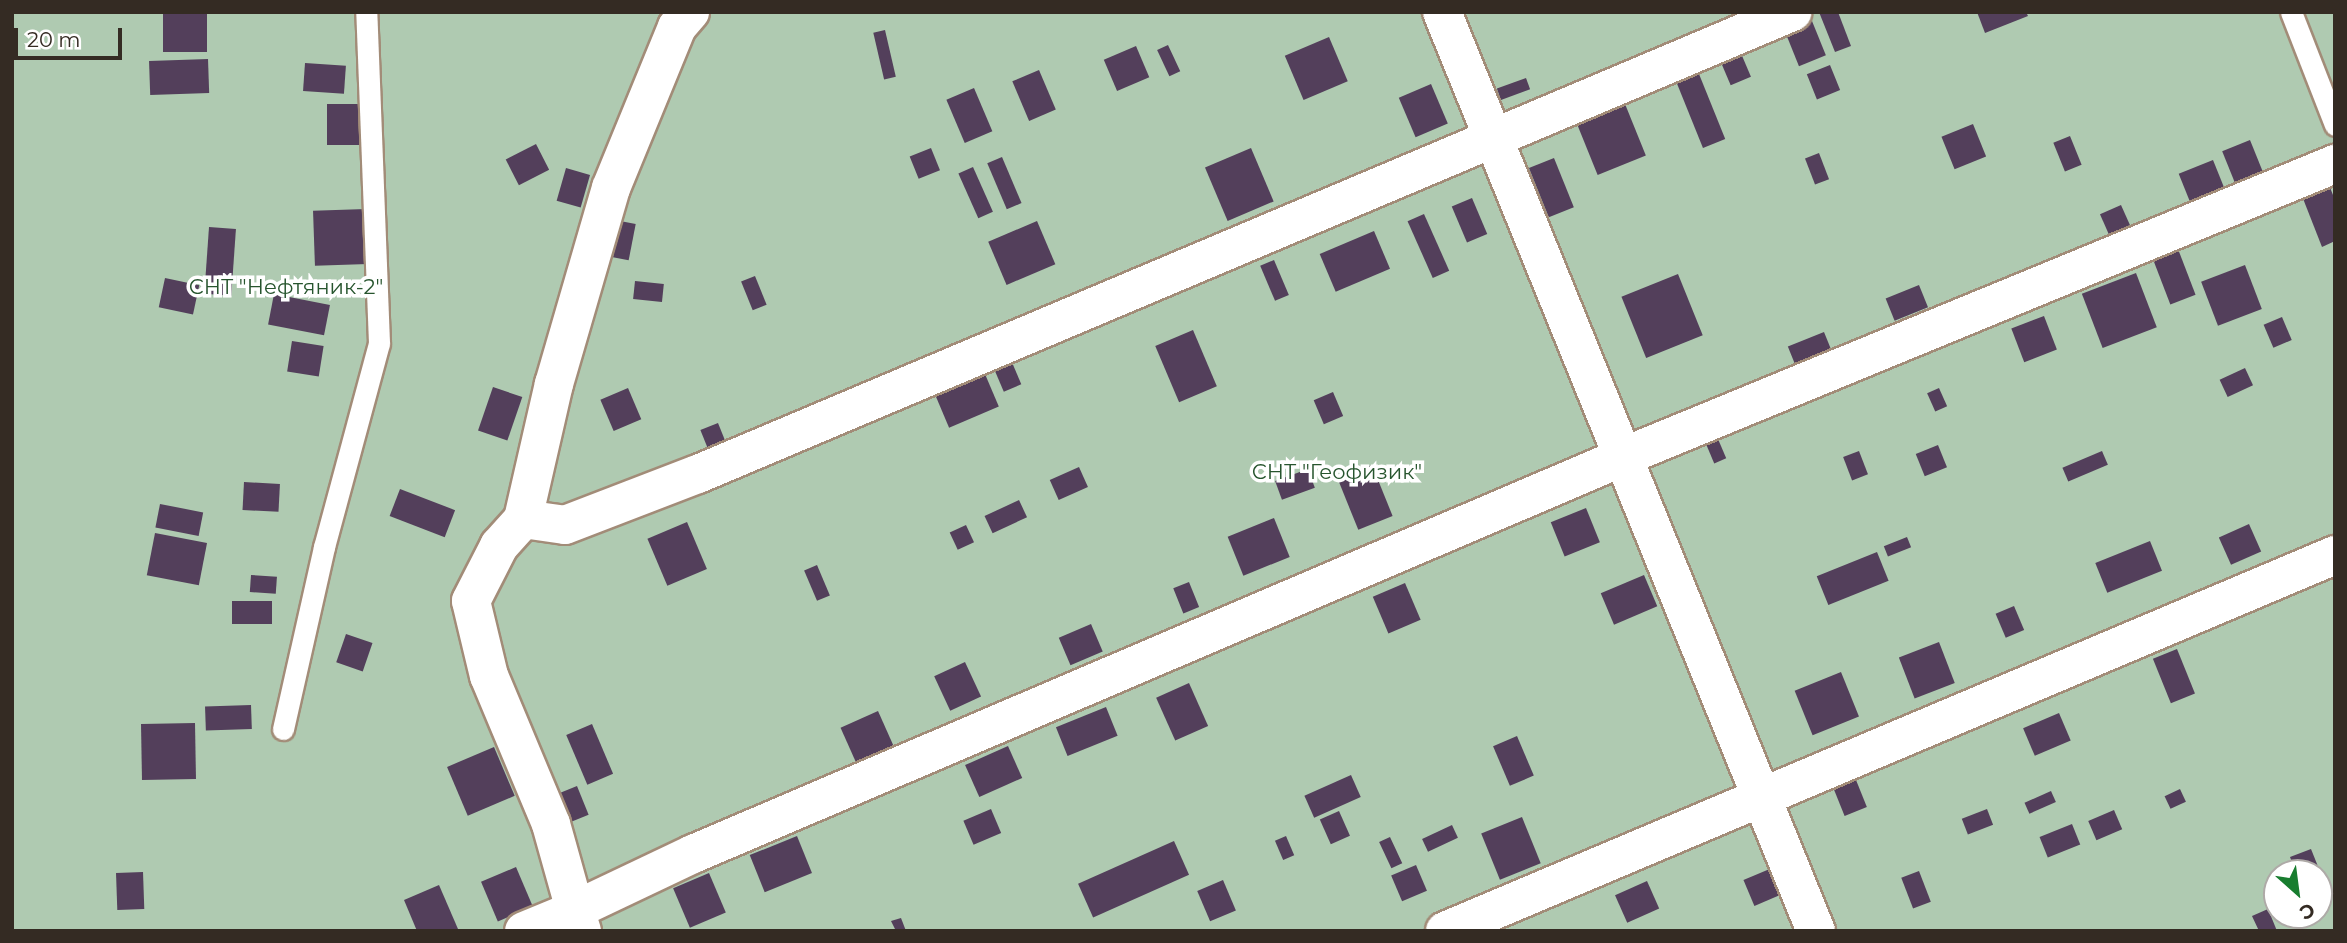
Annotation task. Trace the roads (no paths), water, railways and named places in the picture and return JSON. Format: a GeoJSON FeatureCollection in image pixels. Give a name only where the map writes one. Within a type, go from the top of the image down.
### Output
{"type":"FeatureCollection","features":[{"type":"Feature","properties":{"kind":"street"},"geometry":{"type":"LineString","coordinates":[[579,920],[551,824],[489,676],[471,601],[499,545],[523,519],[554,384],[611,188],[677,27],[690,12]]}},
{"type":"Feature","properties":{"kind":"street"},"geometry":{"type":"LineString","coordinates":[[1442,12],[1625,456],[1759,798],[1816,931]]}},
{"type":"Feature","properties":{"kind":"street"},"geometry":{"type":"LineString","coordinates":[[523,519],[565,525],[698,474],[1495,141],[1792,12]]}},
{"type":"Feature","properties":{"kind":"street"},"geometry":{"type":"LineString","coordinates":[[524,931],[579,920],[692,854],[1625,456],[2335,164]]}},
{"type":"Feature","properties":{"kind":"street"},"geometry":{"type":"LineString","coordinates":[[1445,931],[2335,555]]}},
{"type":"Feature","properties":{"kind":"lane"},"geometry":{"type":"LineString","coordinates":[[283,729],[324,547],[379,343],[366,12]]}},
{"type":"Feature","properties":{"kind":"lane"},"geometry":{"type":"LineString","coordinates":[[2291,12],[2335,125]]}},
{"type":"Feature","properties":{"kind":"park label","name":"СНТ \"Нефтяник-2\""},"geometry":{"type":"Point","coordinates":[286,287]}},
{"type":"Feature","properties":{"kind":"park label","name":"СНТ \"Геофизик\""},"geometry":{"type":"Point","coordinates":[1337,472]}}]}
